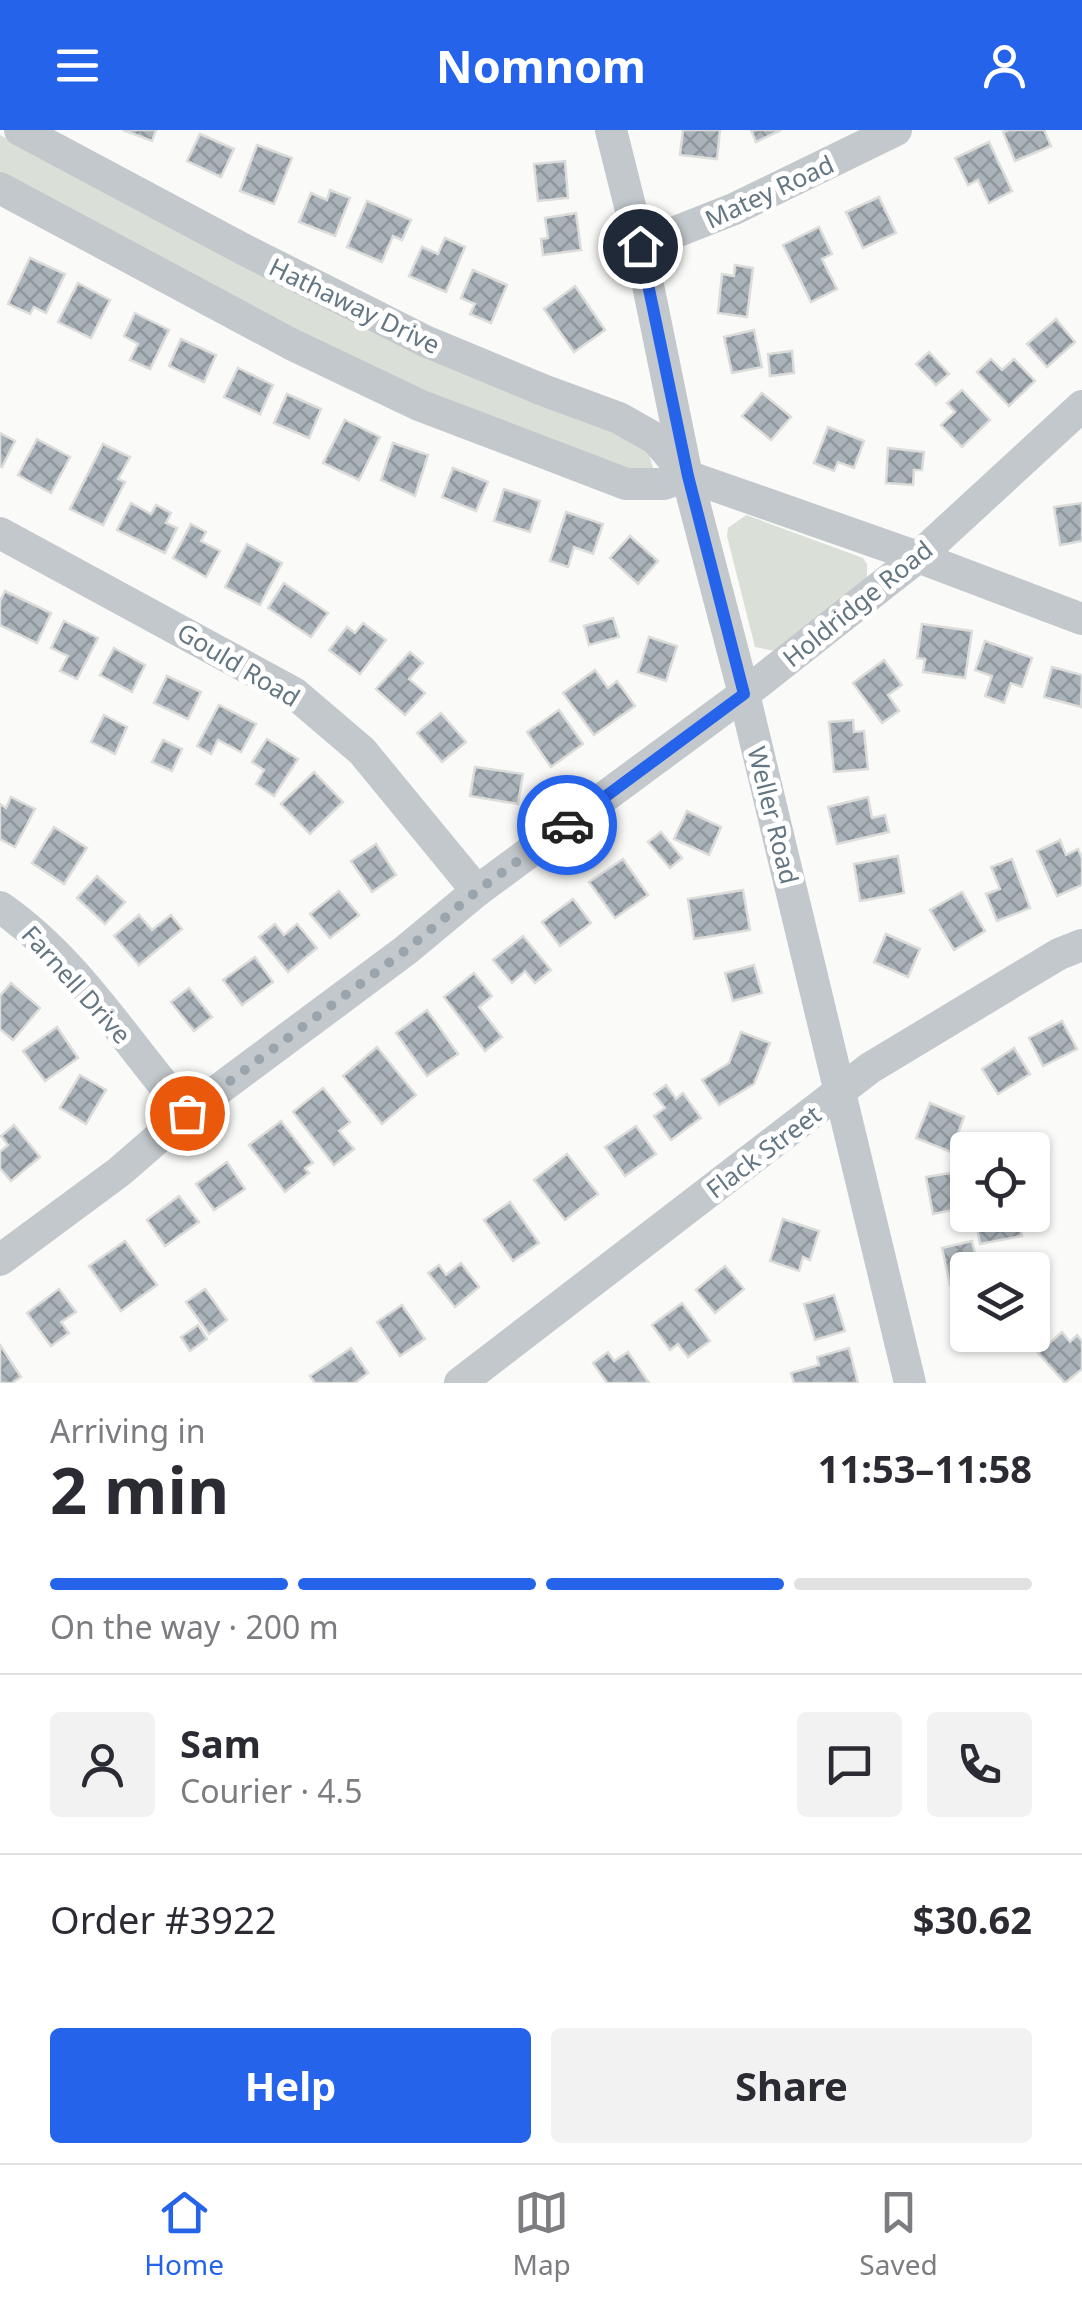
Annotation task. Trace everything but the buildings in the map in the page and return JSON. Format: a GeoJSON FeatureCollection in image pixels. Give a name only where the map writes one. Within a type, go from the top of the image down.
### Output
{"type":"FeatureCollection","features":[{"type":"Feature","properties":{"kind":"street","name":"Hathaway Drive"},"geometry":{"type":"LineString","coordinates":[[20,130],[426,342],[620,418],[656,439],[688,476],[1082,619]]}},
{"type":"Feature","properties":{"kind":"street","name":"Weller Road"},"geometry":{"type":"LineString","coordinates":[[611,130],[640,246],[688,476],[842,1092],[910,1383]]}},
{"type":"Feature","properties":{"kind":"street","name":"Matey Road"},"geometry":{"type":"LineString","coordinates":[[640,246],[734,209],[896,130]]}},
{"type":"Feature","properties":{"kind":"street","name":"Hathaway Drive"},"geometry":{"type":"LineString","coordinates":[[0,188],[291,344],[420,406],[626,484],[664,484],[688,476]]}},
{"type":"Feature","properties":{"kind":"street","name":"Holdridge Road"},"geometry":{"type":"LineString","coordinates":[[0,1260],[118,1172],[187,1113],[406,950],[477,891],[744,694],[918,557],[1082,406]]}},
{"type":"Feature","properties":{"kind":"street","name":"Gould Road"},"geometry":{"type":"LineString","coordinates":[[0,533],[294,692],[362,750],[477,891]]}},
{"type":"Feature","properties":{"kind":"street","name":"Farnell Drive"},"geometry":{"type":"LineString","coordinates":[[0,907],[20,921],[78,978],[187,1113]]}},
{"type":"Feature","properties":{"kind":"street","name":"Flack Street"},"geometry":{"type":"LineString","coordinates":[[460,1383],[870,1068],[1059,954],[1082,945]]}},
{"type":"Feature","properties":{"kind":"shaded area"},"geometry":{"type":"Polygon","coordinates":[[[0,135],[101,188],[647,446],[653,468],[626,471],[355,362],[0,175],[0,135]]]}},
{"type":"Feature","properties":{"kind":"shaded area"},"geometry":{"type":"Polygon","coordinates":[[[746,515],[863,558],[867,564],[867,582],[775,651],[755,647],[727,536],[728,528],[746,515]]]}},
{"type":"Feature","properties":{"kind":"way so far"},"geometry":{"type":"LineString","coordinates":[[187,1113],[567,825]]}},
{"type":"Feature","properties":{"kind":"route"},"geometry":{"type":"LineString","coordinates":[[567,825],[744,694],[688,476],[640,246]]}}]}
